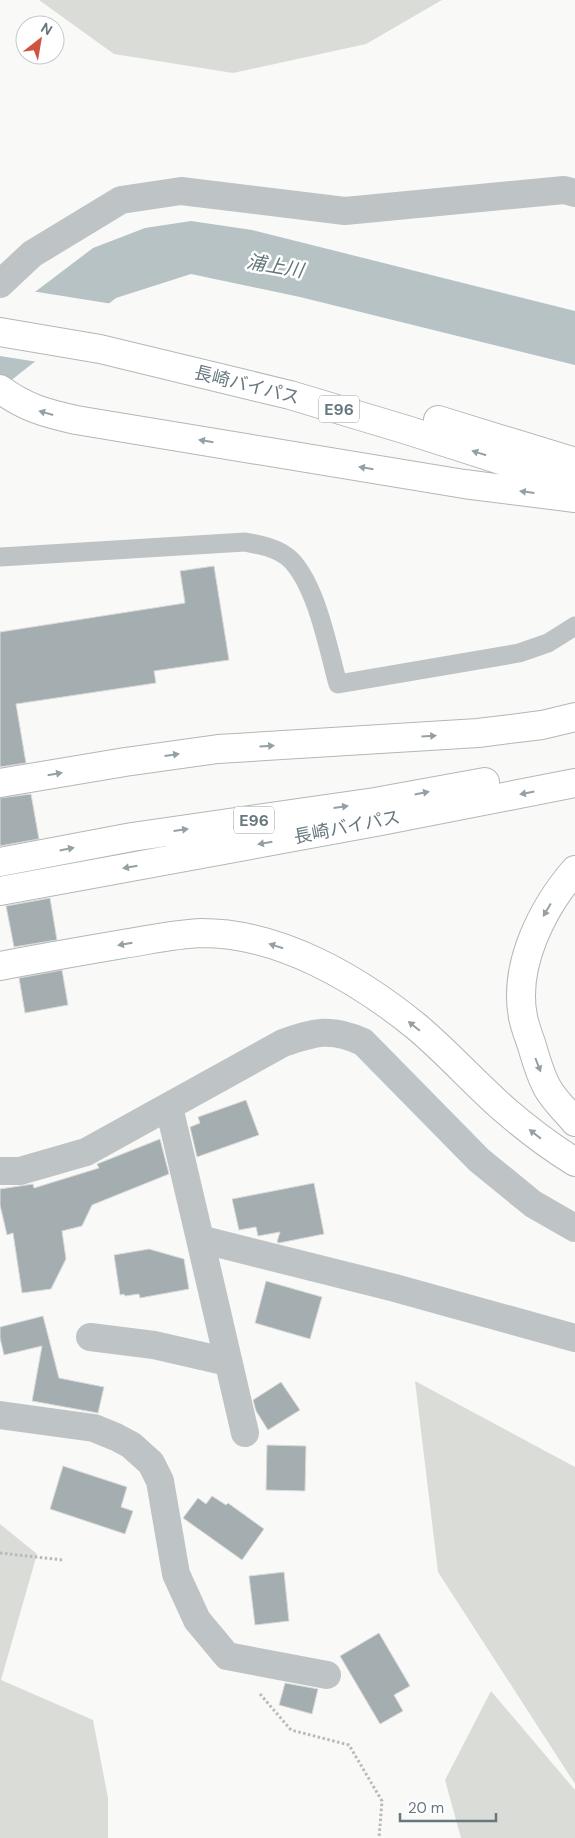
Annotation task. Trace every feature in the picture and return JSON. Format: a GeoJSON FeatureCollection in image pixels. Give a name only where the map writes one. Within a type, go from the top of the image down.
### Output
{"type":"FeatureCollection","features":[{"type":"Feature","properties":{"kind":"highway","name":"長崎バイパス"},"geometry":{"type":"LineString","coordinates":[[0,315],[100,340],[290,395],[575,484]]}},
{"type":"Feature","properties":{"kind":"highway","name":"長崎バイパス"},"geometry":{"type":"LineString","coordinates":[[0,332],[100,340],[296,377],[575,462]]}},
{"type":"Feature","properties":{"kind":"highway"},"geometry":{"type":"LineString","coordinates":[[8,395],[43,413],[76,420],[464,484],[575,498]]}},
{"type":"Feature","properties":{"kind":"highway"},"geometry":{"type":"LineString","coordinates":[[0,783],[218,749],[478,732],[542,725],[575,717]]}},
{"type":"Feature","properties":{"kind":"highway","name":"長崎バイパス"},"geometry":{"type":"LineString","coordinates":[[0,862],[132,837],[375,802],[575,765]]}},
{"type":"Feature","properties":{"kind":"highway","name":"長崎バイパス"},"geometry":{"type":"LineString","coordinates":[[0,891],[363,825],[575,783]]}},
{"type":"Feature","properties":{"kind":"highway"},"geometry":{"type":"LineString","coordinates":[[575,870],[560,887],[542,918],[527,952],[522,990],[523,1016],[534,1055],[548,1089],[575,1122]]}},
{"type":"Feature","properties":{"kind":"highway"},"geometry":{"type":"LineString","coordinates":[[0,966],[173,935],[203,933],[234,936],[292,951],[356,983],[389,1006],[416,1027],[505,1110],[575,1162]]}},
{"type":"Feature","properties":{"kind":"street"},"geometry":{"type":"LineString","coordinates":[[0,284],[32,254],[121,200],[181,191],[346,211],[564,190],[575,193]]}},
{"type":"Feature","properties":{"kind":"street"},"geometry":{"type":"LineString","coordinates":[[0,1171],[20,1171],[86,1152],[283,1043],[306,1035],[326,1032],[346,1034],[363,1042],[479,1160],[534,1204],[575,1228]]}},
{"type":"Feature","properties":{"kind":"street"},"geometry":{"type":"LineString","coordinates":[[169,1107],[245,1433]]}},
{"type":"Feature","properties":{"kind":"street"},"geometry":{"type":"LineString","coordinates":[[200,1239],[395,1288],[575,1338]]}},
{"type":"Feature","properties":{"kind":"street"},"geometry":{"type":"LineString","coordinates":[[90,1337],[154,1345],[228,1362]]}},
{"type":"Feature","properties":{"kind":"street"},"geometry":{"type":"LineString","coordinates":[[0,1415],[94,1428],[130,1445],[151,1464],[160,1481],[176,1574],[197,1620],[227,1656],[327,1675]]}},
{"type":"Feature","properties":{"kind":"lane"},"geometry":{"type":"LineString","coordinates":[[0,557],[245,542],[269,546],[290,559],[300,573],[318,608],[338,684],[519,652],[548,643],[575,626]]}},
{"type":"Feature","properties":{"kind":"path"},"geometry":{"type":"LineString","coordinates":[[0,1553],[64,1560]]}},
{"type":"Feature","properties":{"kind":"path"},"geometry":{"type":"LineString","coordinates":[[259,1693],[291,1730],[349,1745],[382,1802],[379,1838]]}},
{"type":"Feature","properties":{"kind":"shaded area"},"geometry":{"type":"Polygon","coordinates":[[[39,0],[442,0],[366,44],[233,73],[114,54],[65,19],[65,15],[60,15],[39,0]]]}},
{"type":"Feature","properties":{"kind":"shaded area"},"geometry":{"type":"Polygon","coordinates":[[[415,1381],[575,1467],[575,1784],[438,1572],[415,1381]]]}},
{"type":"Feature","properties":{"kind":"shaded area"},"geometry":{"type":"Polygon","coordinates":[[[0,1524],[37,1554],[1,1680],[93,1720],[108,1798],[108,1838],[0,1838],[0,1524]]]}},
{"type":"Feature","properties":{"kind":"shaded area"},"geometry":{"type":"Polygon","coordinates":[[[491,1691],[575,1790],[575,1838],[461,1838],[445,1780],[491,1691]]]}},
{"type":"Feature","properties":{"kind":"water","name":"浦上川"},"geometry":{"type":"Polygon","coordinates":[[[191,221],[252,230],[575,311],[575,365],[300,297],[191,274],[116,298],[0,389],[0,326],[23,301],[93,248],[145,228],[191,221]]]}},
{"type":"Feature","properties":{"kind":"pier"},"geometry":{"type":"Polygon","coordinates":[[[31,291],[113,304],[38,362],[0,356],[0,322],[31,291]]]}},
{"type":"Feature","properties":{"kind":"building"},"geometry":{"type":"Polygon","coordinates":[[[214,566],[229,660],[154,671],[156,683],[16,704],[26,763],[0,767],[0,632],[185,603],[180,571],[214,566]]]}},
{"type":"Feature","properties":{"kind":"building"},"geometry":{"type":"Polygon","coordinates":[[[31,794],[39,839],[0,846],[0,798],[31,794]]]}},
{"type":"Feature","properties":{"kind":"building"},"geometry":{"type":"Polygon","coordinates":[[[50,898],[57,940],[14,947],[6,906],[50,898]]]}},
{"type":"Feature","properties":{"kind":"building"},"geometry":{"type":"Polygon","coordinates":[[[62,970],[68,1005],[25,1013],[19,978],[62,970]]]}},
{"type":"Feature","properties":{"kind":"building"},"geometry":{"type":"Polygon","coordinates":[[[246,1100],[259,1135],[197,1157],[190,1127],[200,1123],[198,1117],[246,1100]]]}},
{"type":"Feature","properties":{"kind":"building"},"geometry":{"type":"Polygon","coordinates":[[[160,1139],[169,1174],[92,1205],[82,1226],[62,1231],[66,1259],[51,1289],[22,1293],[13,1233],[7,1235],[0,1205],[0,1189],[33,1184],[34,1188],[99,1168],[97,1164],[160,1139]]]}},
{"type":"Feature","properties":{"kind":"building"},"geometry":{"type":"Polygon","coordinates":[[[314,1183],[324,1234],[279,1243],[277,1242],[280,1232],[258,1236],[256,1227],[239,1230],[232,1199],[314,1183]]]}},
{"type":"Feature","properties":{"kind":"building"},"geometry":{"type":"Polygon","coordinates":[[[149,1249],[184,1259],[189,1289],[140,1298],[139,1294],[120,1295],[114,1255],[149,1249]]]}},
{"type":"Feature","properties":{"kind":"building"},"geometry":{"type":"Polygon","coordinates":[[[266,1281],[322,1297],[310,1339],[255,1323],[266,1281]]]}},
{"type":"Feature","properties":{"kind":"building"},"geometry":{"type":"Polygon","coordinates":[[[43,1316],[59,1378],[104,1387],[98,1413],[32,1401],[42,1346],[4,1355],[0,1338],[0,1327],[43,1316]]]}},
{"type":"Feature","properties":{"kind":"building"},"geometry":{"type":"Polygon","coordinates":[[[281,1382],[300,1410],[268,1430],[256,1411],[253,1400],[281,1382]]]}},
{"type":"Feature","properties":{"kind":"building"},"geometry":{"type":"Polygon","coordinates":[[[267,1445],[306,1446],[305,1491],[266,1490],[267,1445]]]}},
{"type":"Feature","properties":{"kind":"building"},"geometry":{"type":"Polygon","coordinates":[[[63,1466],[127,1487],[121,1507],[133,1511],[125,1534],[50,1509],[63,1466]]]}},
{"type":"Feature","properties":{"kind":"building"},"geometry":{"type":"Polygon","coordinates":[[[212,1496],[226,1505],[228,1503],[264,1529],[242,1560],[183,1518],[198,1498],[206,1504],[212,1496]]]}},
{"type":"Feature","properties":{"kind":"building"},"geometry":{"type":"Polygon","coordinates":[[[284,1572],[289,1621],[255,1625],[249,1576],[284,1572]]]}},
{"type":"Feature","properties":{"kind":"building"},"geometry":{"type":"Polygon","coordinates":[[[379,1633],[410,1686],[394,1695],[403,1711],[380,1724],[340,1656],[379,1633]]]}},
{"type":"Feature","properties":{"kind":"building"},"geometry":{"type":"Polygon","coordinates":[[[285,1683],[318,1689],[312,1714],[279,1705],[285,1683]]]}}]}
